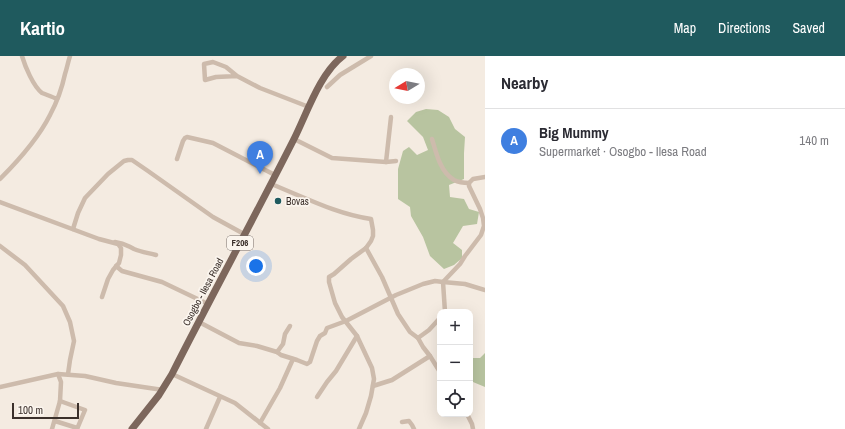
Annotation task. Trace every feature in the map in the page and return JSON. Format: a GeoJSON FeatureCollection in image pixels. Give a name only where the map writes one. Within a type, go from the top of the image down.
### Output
{"type":"FeatureCollection","features":[{"type":"Feature","properties":{"kind":"main road","name":"Osogbo - Ilesa Road"},"geometry":{"type":"LineString","coordinates":[[132,429],[162,390],[172,374],[271,184],[322,81],[329,69],[343,56]]}},
{"type":"Feature","properties":{"kind":"street"},"geometry":{"type":"LineString","coordinates":[[22,56],[28,72],[42,92],[57,99]]}},
{"type":"Feature","properties":{"kind":"street"},"geometry":{"type":"LineString","coordinates":[[0,179],[18,161],[39,134],[50,116],[65,75],[70,56]]}},
{"type":"Feature","properties":{"kind":"street"},"geometry":{"type":"LineString","coordinates":[[327,87],[340,74],[371,56]]}},
{"type":"Feature","properties":{"kind":"street"},"geometry":{"type":"LineString","coordinates":[[237,76],[216,77],[205,80],[204,64],[213,62],[226,67],[237,76],[260,88],[309,107]]}},
{"type":"Feature","properties":{"kind":"street"},"geometry":{"type":"LineString","coordinates":[[386,162],[391,117]]}},
{"type":"Feature","properties":{"kind":"street"},"geometry":{"type":"LineString","coordinates":[[176,159],[183,141],[187,137],[213,144],[275,176]]}},
{"type":"Feature","properties":{"kind":"street"},"geometry":{"type":"LineString","coordinates":[[432,138],[442,168],[447,175],[454,180],[469,183]]}},
{"type":"Feature","properties":{"kind":"street"},"geometry":{"type":"LineString","coordinates":[[294,139],[332,158],[386,162],[396,161]]}},
{"type":"Feature","properties":{"kind":"street"},"geometry":{"type":"LineString","coordinates":[[74,228],[78,213],[85,198],[108,174],[124,161],[132,160],[213,217],[244,234]]}},
{"type":"Feature","properties":{"kind":"street"},"geometry":{"type":"LineString","coordinates":[[469,183],[472,179],[485,177]]}},
{"type":"Feature","properties":{"kind":"street"},"geometry":{"type":"LineString","coordinates":[[446,309],[443,282],[460,264],[481,236],[484,226],[483,218],[469,183]]}},
{"type":"Feature","properties":{"kind":"street"},"geometry":{"type":"LineString","coordinates":[[271,184],[330,209],[371,219],[373,236],[366,248],[334,274],[328,277],[335,303],[342,317],[358,336],[372,368],[374,379],[369,405],[359,429]]}},
{"type":"Feature","properties":{"kind":"street"},"geometry":{"type":"LineString","coordinates":[[0,202],[118,244],[121,248],[120,263],[116,266],[108,279],[102,297]]}},
{"type":"Feature","properties":{"kind":"street"},"geometry":{"type":"LineString","coordinates":[[113,242],[121,242],[134,249],[156,255]]}},
{"type":"Feature","properties":{"kind":"street"},"geometry":{"type":"LineString","coordinates":[[0,246],[25,265],[63,306],[70,322],[74,341],[68,374]]}},
{"type":"Feature","properties":{"kind":"street"},"geometry":{"type":"LineString","coordinates":[[366,248],[382,277],[404,324],[410,332],[418,338],[437,367]]}},
{"type":"Feature","properties":{"kind":"street"},"geometry":{"type":"LineString","coordinates":[[116,266],[122,271],[162,282],[208,304]]}},
{"type":"Feature","properties":{"kind":"street"},"geometry":{"type":"LineString","coordinates":[[199,322],[238,342],[277,352],[281,355],[307,364],[310,362],[320,336],[325,333],[327,328],[346,321],[396,295],[423,284],[435,281],[465,284],[485,290]]}},
{"type":"Feature","properties":{"kind":"street"},"geometry":{"type":"LineString","coordinates":[[338,323],[342,317]]}},
{"type":"Feature","properties":{"kind":"street"},"geometry":{"type":"LineString","coordinates":[[418,338],[429,330],[437,321]]}},
{"type":"Feature","properties":{"kind":"street"},"geometry":{"type":"LineString","coordinates":[[277,352],[283,344],[285,334],[290,326]]}},
{"type":"Feature","properties":{"kind":"street"},"geometry":{"type":"LineString","coordinates":[[317,397],[336,371],[358,336]]}},
{"type":"Feature","properties":{"kind":"street"},"geometry":{"type":"LineString","coordinates":[[373,386],[392,380],[430,356]]}},
{"type":"Feature","properties":{"kind":"street"},"geometry":{"type":"LineString","coordinates":[[260,422],[280,388],[293,359]]}},
{"type":"Feature","properties":{"kind":"street"},"geometry":{"type":"LineString","coordinates":[[52,429],[60,401],[61,382],[58,374]]}},
{"type":"Feature","properties":{"kind":"street"},"geometry":{"type":"LineString","coordinates":[[0,387],[58,374],[68,374],[162,390]]}},
{"type":"Feature","properties":{"kind":"street"},"geometry":{"type":"LineString","coordinates":[[172,374],[235,403],[268,429]]}},
{"type":"Feature","properties":{"kind":"street"},"geometry":{"type":"LineString","coordinates":[[206,429],[220,397]]}},
{"type":"Feature","properties":{"kind":"street"},"geometry":{"type":"LineString","coordinates":[[55,420],[77,429],[85,410],[60,401]]}},
{"type":"Feature","properties":{"kind":"street"},"geometry":{"type":"LineString","coordinates":[[468,417],[473,429]]}},
{"type":"Feature","properties":{"kind":"street"},"geometry":{"type":"LineString","coordinates":[[402,422],[409,421],[414,429]]}},
{"type":"Feature","properties":{"kind":"green space"},"geometry":{"type":"Polygon","coordinates":[[[426,109],[438,110],[449,117],[455,129],[465,137],[464,179],[449,185],[450,197],[464,199],[469,209],[479,212],[477,224],[463,226],[453,243],[462,250],[462,258],[454,265],[444,269],[430,256],[423,237],[411,216],[410,207],[398,199],[398,169],[403,151],[409,147],[417,155],[428,150],[423,137],[407,121],[416,112],[426,109]]]}},
{"type":"Feature","properties":{"kind":"green space"},"geometry":{"type":"Polygon","coordinates":[[[485,353],[485,387],[473,382],[473,358],[480,358],[485,353]]]}},
{"type":"Feature","properties":{"kind":"place","name":"Big Mummy"},"geometry":{"type":"Point","coordinates":[260,174]}},
{"type":"Feature","properties":{"kind":"place","name":"Bovas"},"geometry":{"type":"Point","coordinates":[278,201]}}]}
